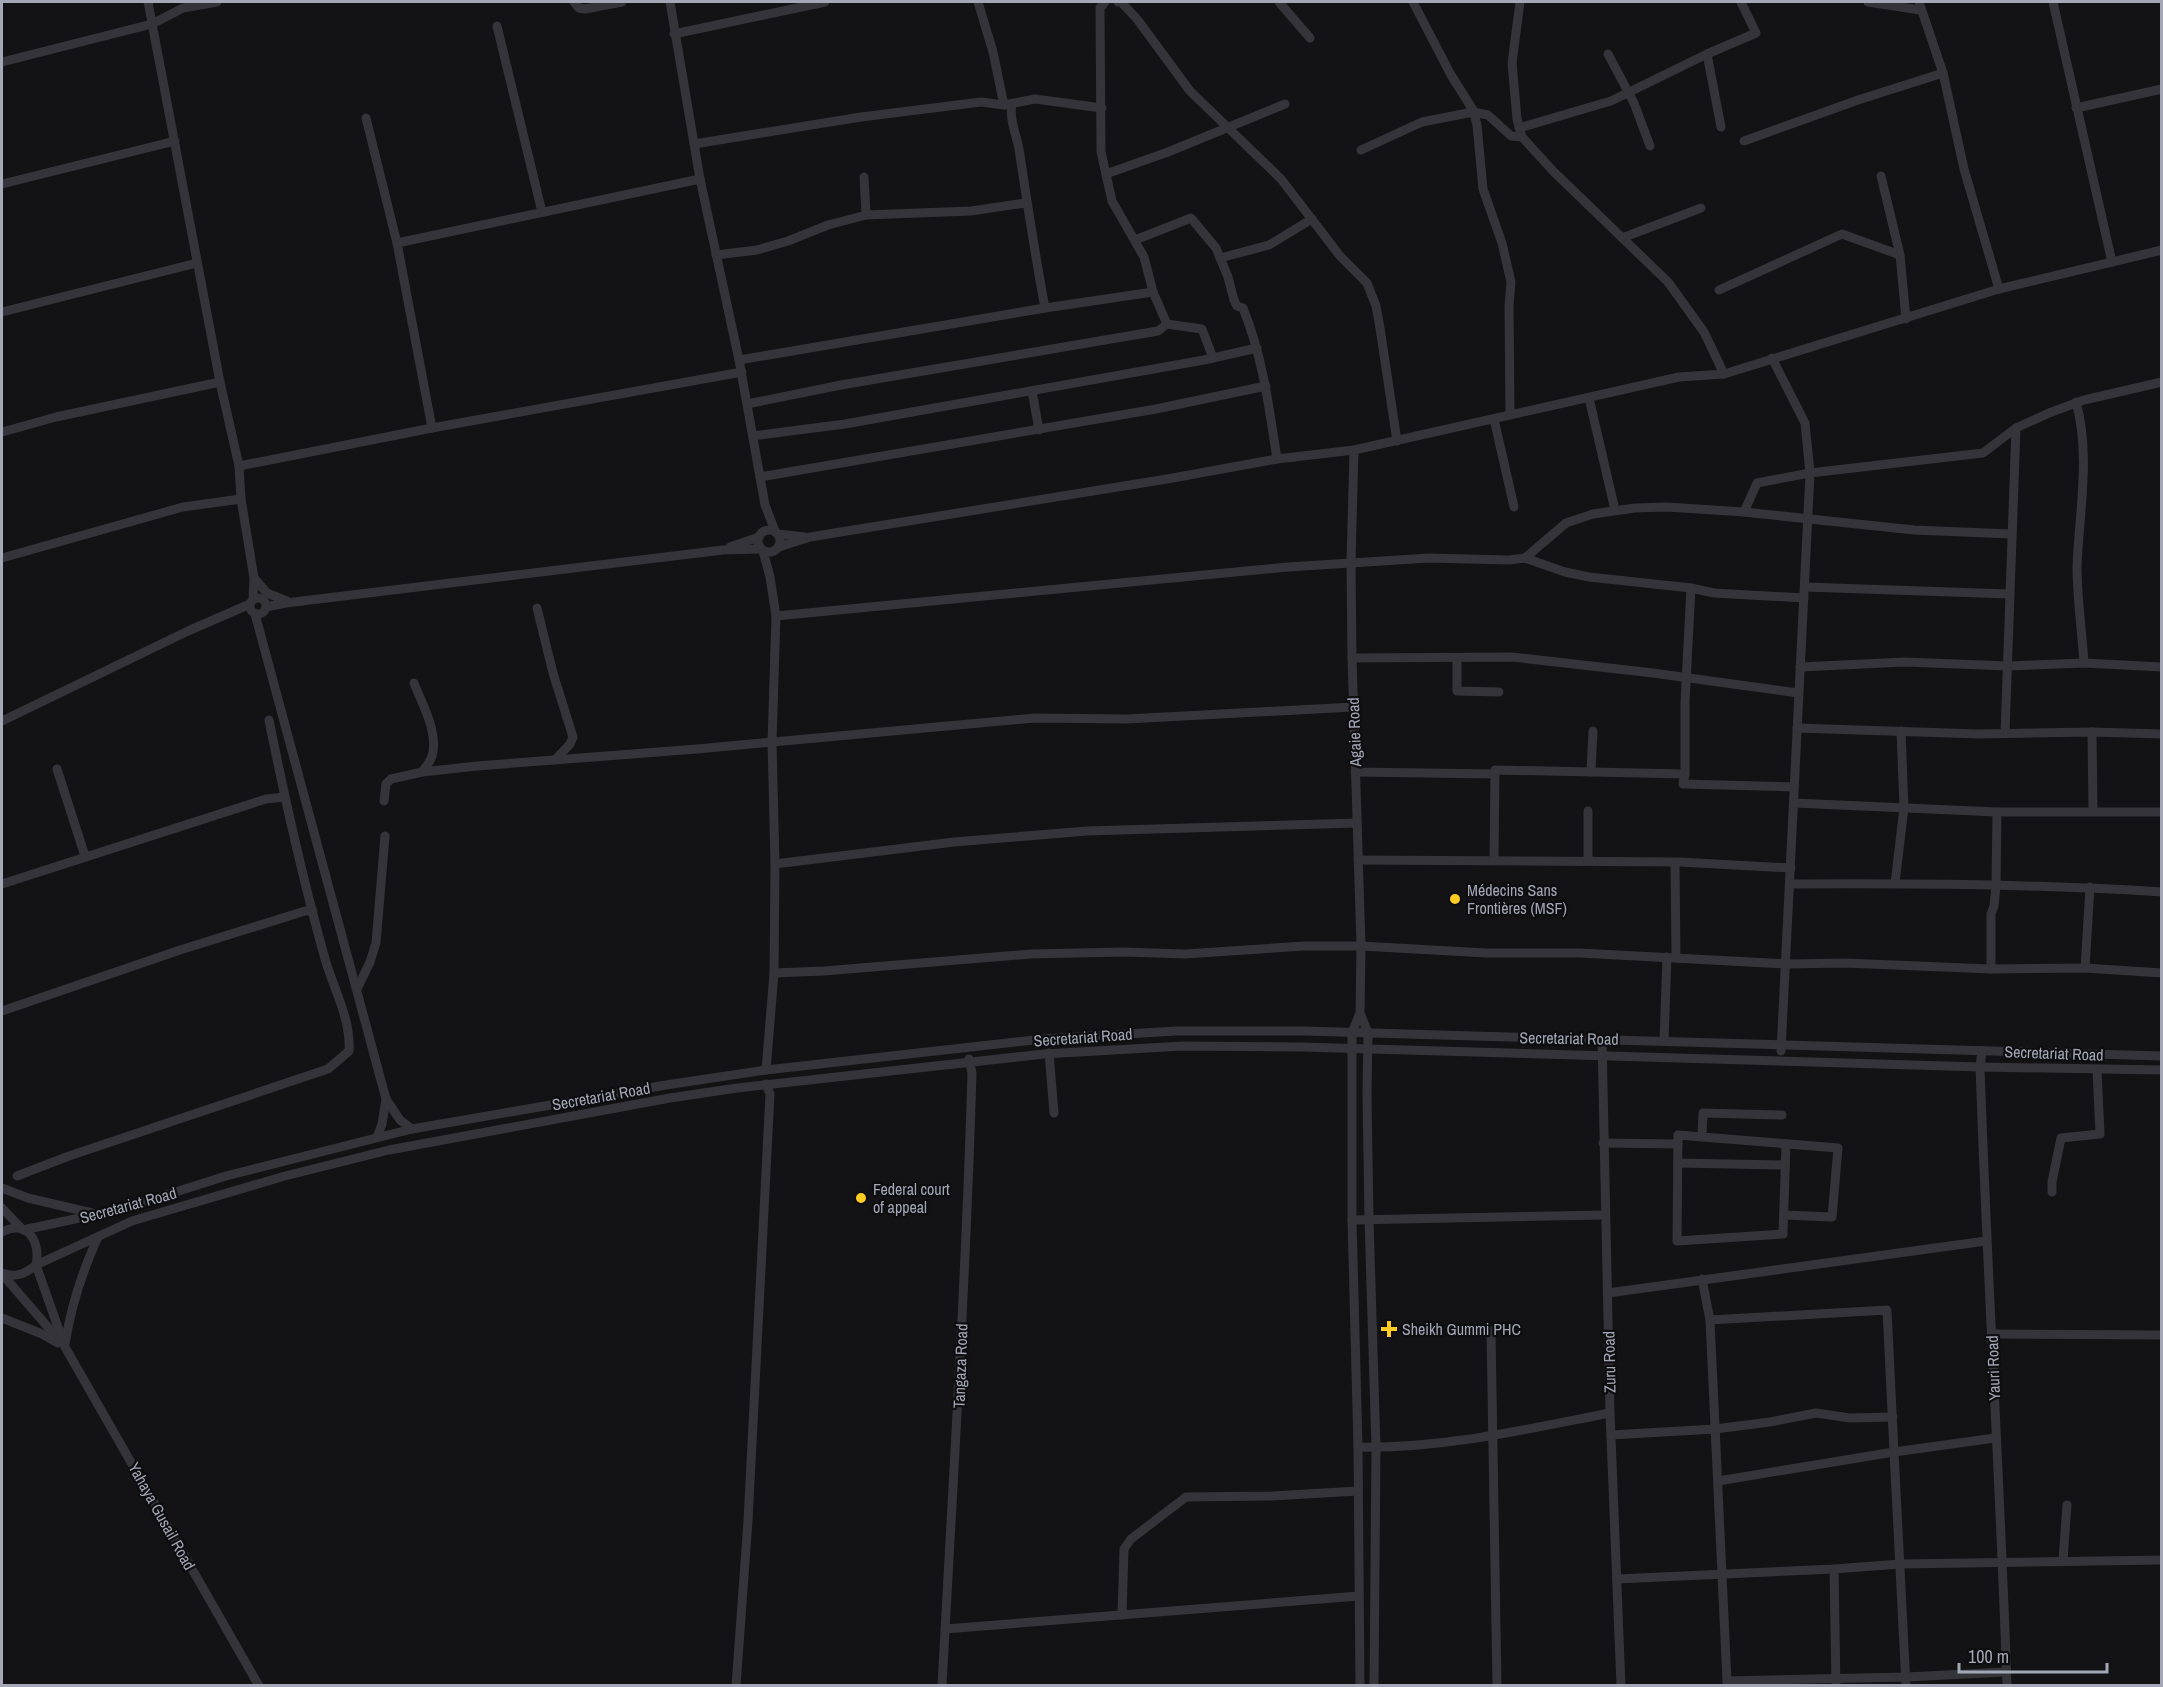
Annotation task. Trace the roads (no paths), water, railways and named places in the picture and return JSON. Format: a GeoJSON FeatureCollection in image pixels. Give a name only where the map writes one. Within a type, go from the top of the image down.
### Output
{"type":"FeatureCollection","features":[{"type":"Feature","properties":{"kind":"street"},"geometry":{"type":"LineString","coordinates":[[148,2],[238,466],[262,634],[386,1099],[400,1120],[412,1129]]}},
{"type":"Feature","properties":{"kind":"street"},"geometry":{"type":"LineString","coordinates":[[2,62],[152,24],[183,8],[217,2]]}},
{"type":"Feature","properties":{"kind":"street"},"geometry":{"type":"LineString","coordinates":[[574,2],[579,8],[585,9],[622,2]]}},
{"type":"Feature","properties":{"kind":"street"},"geometry":{"type":"LineString","coordinates":[[670,2],[700,179],[742,372],[765,505],[780,541],[770,577]]}},
{"type":"Feature","properties":{"kind":"street"},"geometry":{"type":"LineString","coordinates":[[674,34],[825,2]]}},
{"type":"Feature","properties":{"kind":"street"},"geometry":{"type":"LineString","coordinates":[[978,2],[1017,139],[1025,203],[1045,308]]}},
{"type":"Feature","properties":{"kind":"street"},"geometry":{"type":"LineString","coordinates":[[1105,2],[1101,8],[1101,152],[1112,201],[1144,257],[1153,292],[1167,324]]}},
{"type":"Feature","properties":{"kind":"street"},"geometry":{"type":"LineString","coordinates":[[1118,2],[1121,2],[1137,19],[1190,91],[1281,179],[1340,256],[1367,283],[1376,306],[1396,441]]}},
{"type":"Feature","properties":{"kind":"street"},"geometry":{"type":"LineString","coordinates":[[1279,2],[1310,38]]}},
{"type":"Feature","properties":{"kind":"street"},"geometry":{"type":"LineString","coordinates":[[1413,2],[1473,112],[1479,140],[1483,189],[1502,243],[1510,282],[1510,415]]}},
{"type":"Feature","properties":{"kind":"street"},"geometry":{"type":"LineString","coordinates":[[1520,2],[1512,63],[1514,94],[1521,132],[1547,165],[1668,282],[1704,332],[1724,374]]}},
{"type":"Feature","properties":{"kind":"street"},"geometry":{"type":"LineString","coordinates":[[1361,150],[1422,122],[1473,112],[1488,115],[1511,136],[1628,94],[1707,54],[1756,33],[1741,2]]}},
{"type":"Feature","properties":{"kind":"street"},"geometry":{"type":"LineString","coordinates":[[1868,2],[1919,6],[1943,73],[1964,169],[1999,289]]}},
{"type":"Feature","properties":{"kind":"street"},"geometry":{"type":"LineString","coordinates":[[2053,2],[2112,262]]}},
{"type":"Feature","properties":{"kind":"street"},"geometry":{"type":"LineString","coordinates":[[497,26],[542,212]]}},
{"type":"Feature","properties":{"kind":"street"},"geometry":{"type":"LineString","coordinates":[[1608,54],[1634,103],[1650,146]]}},
{"type":"Feature","properties":{"kind":"street"},"geometry":{"type":"LineString","coordinates":[[1707,54],[1721,127]]}},
{"type":"Feature","properties":{"kind":"street"},"geometry":{"type":"LineString","coordinates":[[1744,141],[1858,100],[1943,73]]}},
{"type":"Feature","properties":{"kind":"street"},"geometry":{"type":"LineString","coordinates":[[2076,108],[2162,89]]}},
{"type":"Feature","properties":{"kind":"street"},"geometry":{"type":"LineString","coordinates":[[694,144],[861,117],[981,102],[1008,104],[1035,99],[1101,108]]}},
{"type":"Feature","properties":{"kind":"street"},"geometry":{"type":"LineString","coordinates":[[1106,174],[1149,160],[1285,104]]}},
{"type":"Feature","properties":{"kind":"street"},"geometry":{"type":"LineString","coordinates":[[366,118],[397,243],[432,428]]}},
{"type":"Feature","properties":{"kind":"street"},"geometry":{"type":"LineString","coordinates":[[2,183],[175,141]]}},
{"type":"Feature","properties":{"kind":"street"},"geometry":{"type":"LineString","coordinates":[[1881,176],[1900,255],[1906,319]]}},
{"type":"Feature","properties":{"kind":"street"},"geometry":{"type":"LineString","coordinates":[[864,177],[866,215]]}},
{"type":"Feature","properties":{"kind":"street"},"geometry":{"type":"LineString","coordinates":[[397,243],[700,179]]}},
{"type":"Feature","properties":{"kind":"street"},"geometry":{"type":"LineString","coordinates":[[716,255],[757,250],[788,241],[828,225],[866,215],[971,211],[1025,203]]}},
{"type":"Feature","properties":{"kind":"street"},"geometry":{"type":"LineString","coordinates":[[1622,238],[1701,208]]}},
{"type":"Feature","properties":{"kind":"street"},"geometry":{"type":"LineString","coordinates":[[1135,240],[1191,218],[1213,243],[1228,277],[1234,300],[1237,306],[1243,308],[1257,348],[1266,386],[1277,459]]}},
{"type":"Feature","properties":{"kind":"street"},"geometry":{"type":"LineString","coordinates":[[1220,258],[1269,245],[1312,219]]}},
{"type":"Feature","properties":{"kind":"street"},"geometry":{"type":"LineString","coordinates":[[1719,290],[1842,234],[1900,255]]}},
{"type":"Feature","properties":{"kind":"street"},"geometry":{"type":"LineString","coordinates":[[2,721],[188,631],[235,612],[258,606],[723,550],[772,552],[810,537],[1277,459],[1354,450],[1679,377],[1724,374],[1999,289],[2162,250]]}},
{"type":"Feature","properties":{"kind":"street"},"geometry":{"type":"LineString","coordinates":[[2,312],[197,263]]}},
{"type":"Feature","properties":{"kind":"street"},"geometry":{"type":"LineString","coordinates":[[739,360],[1153,292]]}},
{"type":"Feature","properties":{"kind":"street"},"geometry":{"type":"LineString","coordinates":[[747,404],[853,383],[1158,331],[1167,324],[1202,329],[1213,358]]}},
{"type":"Feature","properties":{"kind":"street"},"geometry":{"type":"LineString","coordinates":[[753,436],[845,424],[1213,358],[1257,348]]}},
{"type":"Feature","properties":{"kind":"street"},"geometry":{"type":"LineString","coordinates":[[1772,358],[1805,423],[1810,473],[1787,964],[1780,1060]]}},
{"type":"Feature","properties":{"kind":"street"},"geometry":{"type":"LineString","coordinates":[[238,466],[742,372]]}},
{"type":"Feature","properties":{"kind":"street"},"geometry":{"type":"LineString","coordinates":[[2,432],[56,417],[220,382]]}},
{"type":"Feature","properties":{"kind":"street"},"geometry":{"type":"LineString","coordinates":[[1744,512],[1757,483],[1810,473],[1983,453],[2016,428],[2076,402],[2162,382]]}},
{"type":"Feature","properties":{"kind":"street"},"geometry":{"type":"LineString","coordinates":[[760,477],[1156,409],[1266,386]]}},
{"type":"Feature","properties":{"kind":"street"},"geometry":{"type":"LineString","coordinates":[[1032,391],[1039,430]]}},
{"type":"Feature","properties":{"kind":"street"},"geometry":{"type":"LineString","coordinates":[[1588,398],[1615,510]]}},
{"type":"Feature","properties":{"kind":"street"},"geometry":{"type":"LineString","coordinates":[[2076,402],[2080,416],[2083,459],[2077,569],[2084,663]]}},
{"type":"Feature","properties":{"kind":"street"},"geometry":{"type":"LineString","coordinates":[[1494,419],[1514,507]]}},
{"type":"Feature","properties":{"kind":"street"},"geometry":{"type":"LineString","coordinates":[[2005,733],[2016,428]]}},
{"type":"Feature","properties":{"kind":"street","name":"Agaie Road"},"geometry":{"type":"LineString","coordinates":[[1354,450],[1351,562],[1352,658],[1361,946],[1360,1013]]}},
{"type":"Feature","properties":{"kind":"street"},"geometry":{"type":"LineString","coordinates":[[2,558],[183,507],[241,499]]}},
{"type":"Feature","properties":{"kind":"street"},"geometry":{"type":"LineString","coordinates":[[765,505],[758,541],[770,577],[776,616],[772,742],[775,864],[774,973],[766,1070]]}},
{"type":"Feature","properties":{"kind":"street"},"geometry":{"type":"LineString","coordinates":[[1525,558],[1566,523],[1615,510],[1667,507],[1780,515],[1808,520],[1914,530],[2011,534]]}},
{"type":"Feature","properties":{"kind":"street"},"geometry":{"type":"LineString","coordinates":[[723,550],[760,535],[766,530],[810,537]]}},
{"type":"Feature","properties":{"kind":"street"},"geometry":{"type":"LineString","coordinates":[[776,616],[1351,562],[1429,558],[1509,560],[1525,558],[1564,572],[1714,593],[1804,598]]}},
{"type":"Feature","properties":{"kind":"street"},"geometry":{"type":"LineString","coordinates":[[254,579],[267,593],[288,602]]}},
{"type":"Feature","properties":{"kind":"street"},"geometry":{"type":"LineString","coordinates":[[1804,586],[2009,594]]}},
{"type":"Feature","properties":{"kind":"street"},"geometry":{"type":"LineString","coordinates":[[1691,588],[1683,784],[1794,787]]}},
{"type":"Feature","properties":{"kind":"street"},"geometry":{"type":"LineString","coordinates":[[537,608],[553,673],[573,737],[570,744],[555,760]]}},
{"type":"Feature","properties":{"kind":"street"},"geometry":{"type":"LineString","coordinates":[[1352,658],[1512,657],[1798,693]]}},
{"type":"Feature","properties":{"kind":"street"},"geometry":{"type":"LineString","coordinates":[[1457,658],[1457,691],[1498,692]]}},
{"type":"Feature","properties":{"kind":"street"},"geometry":{"type":"LineString","coordinates":[[1800,667],[1905,662],[2008,666],[2084,663],[2162,667]]}},
{"type":"Feature","properties":{"kind":"street"},"geometry":{"type":"LineString","coordinates":[[414,683],[431,729],[434,746],[432,758],[422,772]]}},
{"type":"Feature","properties":{"kind":"street"},"geometry":{"type":"LineString","coordinates":[[384,801],[388,781],[422,772],[1035,718],[1127,719],[1353,707]]}},
{"type":"Feature","properties":{"kind":"street"},"geometry":{"type":"LineString","coordinates":[[18,1176],[90,1149],[328,1069],[349,1051],[350,1038],[347,1024],[326,961],[313,911],[284,797],[269,720]]}},
{"type":"Feature","properties":{"kind":"street"},"geometry":{"type":"LineString","coordinates":[[1797,728],[2162,734]]}},
{"type":"Feature","properties":{"kind":"street"},"geometry":{"type":"LineString","coordinates":[[1591,772],[1593,731]]}},
{"type":"Feature","properties":{"kind":"street"},"geometry":{"type":"LineString","coordinates":[[1895,883],[1904,808],[1900,731]]}},
{"type":"Feature","properties":{"kind":"street"},"geometry":{"type":"LineString","coordinates":[[2092,732],[2093,811]]}},
{"type":"Feature","properties":{"kind":"street"},"geometry":{"type":"LineString","coordinates":[[57,769],[85,856]]}},
{"type":"Feature","properties":{"kind":"street"},"geometry":{"type":"LineString","coordinates":[[1494,860],[1495,770],[1685,774]]}},
{"type":"Feature","properties":{"kind":"street"},"geometry":{"type":"LineString","coordinates":[[1356,772],[1495,774]]}},
{"type":"Feature","properties":{"kind":"street"},"geometry":{"type":"LineString","coordinates":[[2,884],[266,800],[284,797]]}},
{"type":"Feature","properties":{"kind":"street"},"geometry":{"type":"LineString","coordinates":[[1794,803],[1997,812],[2162,812]]}},
{"type":"Feature","properties":{"kind":"street"},"geometry":{"type":"LineString","coordinates":[[1587,861],[1588,811]]}},
{"type":"Feature","properties":{"kind":"street"},"geometry":{"type":"LineString","coordinates":[[1991,969],[1991,914],[1996,886],[1997,812]]}},
{"type":"Feature","properties":{"kind":"street"},"geometry":{"type":"LineString","coordinates":[[775,864],[954,842],[1076,832],[1357,823]]}},
{"type":"Feature","properties":{"kind":"street"},"geometry":{"type":"LineString","coordinates":[[357,989],[376,943],[385,837]]}},
{"type":"Feature","properties":{"kind":"street"},"geometry":{"type":"LineString","coordinates":[[1358,860],[1675,862],[1791,868]]}},
{"type":"Feature","properties":{"kind":"street"},"geometry":{"type":"LineString","coordinates":[[1664,1041],[1672,957],[1675,862]]}},
{"type":"Feature","properties":{"kind":"street"},"geometry":{"type":"LineString","coordinates":[[1790,884],[1895,883],[2090,887],[2162,892]]}},
{"type":"Feature","properties":{"kind":"street"},"geometry":{"type":"LineString","coordinates":[[2085,968],[2090,887]]}},
{"type":"Feature","properties":{"kind":"street"},"geometry":{"type":"LineString","coordinates":[[2,1011],[192,947],[305,911],[313,911]]}},
{"type":"Feature","properties":{"kind":"street"},"geometry":{"type":"LineString","coordinates":[[774,973],[1031,954],[1124,952],[1185,954],[1304,946],[1361,946],[1486,953],[1580,953],[1787,964],[1845,963],[1991,969],[2085,968],[2162,973]]}},
{"type":"Feature","properties":{"kind":"street"},"geometry":{"type":"LineString","coordinates":[[1360,1013],[1352,1033],[1352,1220],[1358,1447],[1360,1686]]}},
{"type":"Feature","properties":{"kind":"street"},"geometry":{"type":"LineString","coordinates":[[1360,1013],[1368,1034],[1369,1049],[1367,1094],[1369,1219],[1376,1448],[1374,1686]]}},
{"type":"Feature","properties":{"kind":"street","name":"Secretariat Road"},"geometry":{"type":"LineString","coordinates":[[2,1232],[14,1228],[23,1230],[122,1209],[226,1176],[412,1129],[666,1084],[766,1070],[1043,1039],[1176,1031],[1352,1033],[2162,1056]]}},
{"type":"Feature","properties":{"kind":"street","name":"Zuru Road"},"geometry":{"type":"LineString","coordinates":[[1602,1039],[1610,1413],[1621,1686]]}},
{"type":"Feature","properties":{"kind":"street","name":"Secretariat Road"},"geometry":{"type":"LineString","coordinates":[[2,1274],[19,1276],[36,1264],[132,1221],[223,1193],[379,1153],[670,1098],[766,1084],[1049,1053],[1183,1046],[2162,1070]]}},
{"type":"Feature","properties":{"kind":"street","name":"Tangaza Road"},"geometry":{"type":"LineString","coordinates":[[942,1686],[969,1173],[972,1072],[968,1047]]}},
{"type":"Feature","properties":{"kind":"street","name":"Yauri Road"},"geometry":{"type":"LineString","coordinates":[[1982,1051],[1980,1067],[1986,1241],[2007,1686]]}},
{"type":"Feature","properties":{"kind":"street"},"geometry":{"type":"LineString","coordinates":[[1049,1053],[1054,1113]]}},
{"type":"Feature","properties":{"kind":"street"},"geometry":{"type":"LineString","coordinates":[[2052,1192],[2061,1138],[2100,1134],[2097,1070]]}},
{"type":"Feature","properties":{"kind":"street"},"geometry":{"type":"LineString","coordinates":[[736,1686],[748,1521],[770,1094],[766,1084]]}},
{"type":"Feature","properties":{"kind":"street"},"geometry":{"type":"LineString","coordinates":[[377,1137],[382,1124],[386,1099]]}},
{"type":"Feature","properties":{"kind":"street"},"geometry":{"type":"LineString","coordinates":[[1702,1137],[1703,1113],[1782,1115]]}},
{"type":"Feature","properties":{"kind":"street"},"geometry":{"type":"LineString","coordinates":[[1784,1215],[1832,1217],[1838,1148],[1678,1135],[1677,1241],[1783,1234],[1786,1144]]}},
{"type":"Feature","properties":{"kind":"street"},"geometry":{"type":"LineString","coordinates":[[1603,1143],[1678,1144]]}},
{"type":"Feature","properties":{"kind":"street"},"geometry":{"type":"LineString","coordinates":[[1678,1164],[1785,1165]]}},
{"type":"Feature","properties":{"kind":"street"},"geometry":{"type":"LineString","coordinates":[[2,1188],[28,1198],[97,1214]]}},
{"type":"Feature","properties":{"kind":"street"},"geometry":{"type":"LineString","coordinates":[[2,1208],[23,1230]]}},
{"type":"Feature","properties":{"kind":"street"},"geometry":{"type":"LineString","coordinates":[[1352,1220],[1605,1215]]}},
{"type":"Feature","properties":{"kind":"street","name":"Yahaya Gusail Road"},"geometry":{"type":"LineString","coordinates":[[23,1230],[31,1234],[36,1242],[38,1250],[36,1264],[65,1347],[259,1686]]}},
{"type":"Feature","properties":{"kind":"street"},"geometry":{"type":"LineString","coordinates":[[2,1318],[42,1334],[65,1347],[82,1272],[98,1237]]}},
{"type":"Feature","properties":{"kind":"street"},"geometry":{"type":"LineString","coordinates":[[1608,1293],[1986,1241]]}},
{"type":"Feature","properties":{"kind":"street","name":"Yahaya Gusail Road"},"geometry":{"type":"LineString","coordinates":[[2,1274],[65,1347]]}},
{"type":"Feature","properties":{"kind":"street"},"geometry":{"type":"LineString","coordinates":[[1702,1279],[1710,1320],[1727,1683],[1906,1681],[2006,1672]]}},
{"type":"Feature","properties":{"kind":"street"},"geometry":{"type":"LineString","coordinates":[[1710,1320],[1887,1310],[1906,1681]]}},
{"type":"Feature","properties":{"kind":"street"},"geometry":{"type":"LineString","coordinates":[[1491,1331],[1497,1686]]}},
{"type":"Feature","properties":{"kind":"street"},"geometry":{"type":"LineString","coordinates":[[1992,1334],[2162,1335]]}},
{"type":"Feature","properties":{"kind":"street"},"geometry":{"type":"LineString","coordinates":[[1358,1447],[1395,1448],[1492,1436],[1610,1413]]}},
{"type":"Feature","properties":{"kind":"street"},"geometry":{"type":"LineString","coordinates":[[1611,1435],[1715,1429],[1816,1413],[1850,1418],[1893,1418]]}},
{"type":"Feature","properties":{"kind":"street"},"geometry":{"type":"LineString","coordinates":[[1718,1481],[1995,1438]]}},
{"type":"Feature","properties":{"kind":"street"},"geometry":{"type":"LineString","coordinates":[[1122,1615],[1124,1549],[1131,1539],[1186,1497],[1358,1491]]}},
{"type":"Feature","properties":{"kind":"street"},"geometry":{"type":"LineString","coordinates":[[2063,1560],[2067,1505]]}},
{"type":"Feature","properties":{"kind":"street"},"geometry":{"type":"LineString","coordinates":[[1617,1579],[1900,1564],[2162,1560]]}},
{"type":"Feature","properties":{"kind":"street"},"geometry":{"type":"LineString","coordinates":[[1834,1569],[1836,1682]]}},
{"type":"Feature","properties":{"kind":"street"},"geometry":{"type":"LineString","coordinates":[[945,1629],[1359,1596]]}},
{"type":"Feature","properties":{"kind":"place","name":"Médecins Sans Frontières (MSF)"},"geometry":{"type":"Point","coordinates":[1455,899]}},
{"type":"Feature","properties":{"kind":"place","name":"Federal court of appeal"},"geometry":{"type":"Point","coordinates":[861,1198]}},
{"type":"Feature","properties":{"kind":"place","name":"Sheikh Gummi PHC"},"geometry":{"type":"Point","coordinates":[1389,1329]}}]}
